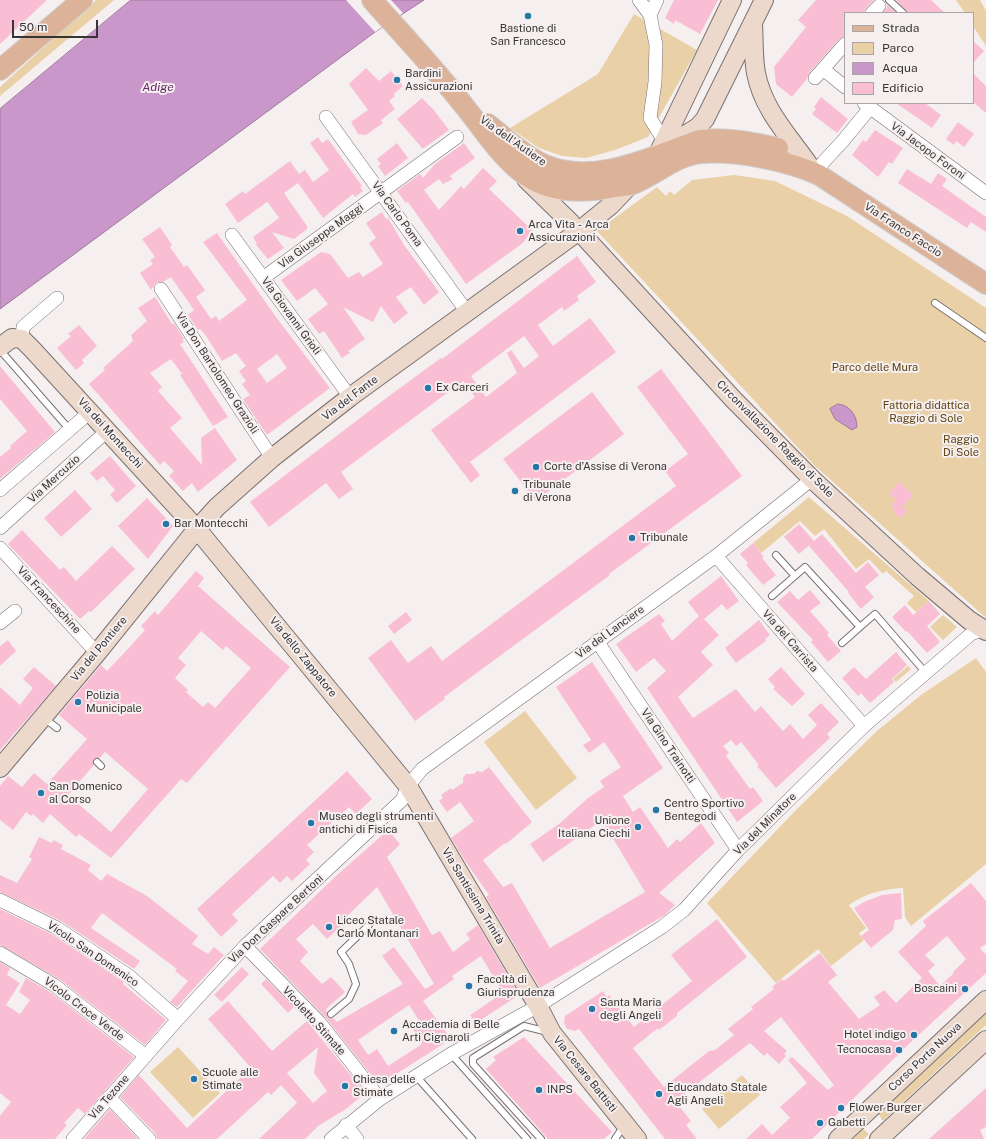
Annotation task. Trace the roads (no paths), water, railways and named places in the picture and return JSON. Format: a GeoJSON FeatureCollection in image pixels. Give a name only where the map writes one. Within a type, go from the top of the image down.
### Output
{"type":"FeatureCollection","features":[{"type":"Feature","properties":{"kind":"main road"},"geometry":{"type":"LineString","coordinates":[[0,70],[82,0]]}},
{"type":"Feature","properties":{"kind":"main road","name":"Via dell'Autiere"},"geometry":{"type":"LineString","coordinates":[[372,0],[464,106],[505,158],[526,175],[546,186],[582,191],[625,185],[675,161],[701,153]]}},
{"type":"Feature","properties":{"kind":"main road","name":"Via dell'Autiere"},"geometry":{"type":"LineString","coordinates":[[464,106],[544,165],[561,171],[579,173],[612,169],[625,165],[664,138]]}},
{"type":"Feature","properties":{"kind":"main road","name":"Via Franco Faccio"},"geometry":{"type":"LineString","coordinates":[[664,138],[747,141],[777,148],[815,170],[986,284]]}},
{"type":"Feature","properties":{"kind":"main road","name":"Via Franco Faccio"},"geometry":{"type":"LineString","coordinates":[[701,153],[748,156],[815,170]]}},
{"type":"Feature","properties":{"kind":"street"},"geometry":{"type":"LineString","coordinates":[[639,0],[650,14],[656,45],[655,82],[650,118],[664,138],[680,151],[701,153]]}},
{"type":"Feature","properties":{"kind":"street"},"geometry":{"type":"LineString","coordinates":[[650,14],[657,0]]}},
{"type":"Feature","properties":{"kind":"street"},"geometry":{"type":"LineString","coordinates":[[505,158],[543,177],[580,182],[618,173],[664,138],[732,0]]}},
{"type":"Feature","properties":{"kind":"street","name":"Via Franco Faccio"},"geometry":{"type":"LineString","coordinates":[[664,138],[698,127],[705,119],[764,0]]}},
{"type":"Feature","properties":{"kind":"street","name":"Via Franco Faccio"},"geometry":{"type":"LineString","coordinates":[[753,22],[756,73],[765,101],[784,132],[815,170]]}},
{"type":"Feature","properties":{"kind":"street"},"geometry":{"type":"LineString","coordinates":[[844,45],[819,74],[844,86]]}},
{"type":"Feature","properties":{"kind":"street","name":"Via Jacopo Foroni"},"geometry":{"type":"LineString","coordinates":[[815,170],[842,142],[867,106],[986,193]]}},
{"type":"Feature","properties":{"kind":"street","name":"Via Carlo Poma"},"geometry":{"type":"LineString","coordinates":[[326,117],[382,192],[467,312]]}},
{"type":"Feature","properties":{"kind":"street","name":"Via Giuseppe Maggi"},"geometry":{"type":"LineString","coordinates":[[263,278],[457,136]]}},
{"type":"Feature","properties":{"kind":"street","name":"Via dell'Autiere"},"geometry":{"type":"LineString","coordinates":[[505,158],[577,234],[611,205],[625,185],[664,138]]}},
{"type":"Feature","properties":{"kind":"street","name":"Via Giovanni Grioli"},"geometry":{"type":"LineString","coordinates":[[232,234],[350,397]]}},
{"type":"Feature","properties":{"kind":"street","name":"Via del Fante"},"geometry":{"type":"LineString","coordinates":[[197,529],[217,507],[272,458],[350,397],[512,279],[552,239],[577,234]]}},
{"type":"Feature","properties":{"kind":"street","name":"Circonvallazione Raggio di Sole"},"geometry":{"type":"LineString","coordinates":[[577,234],[733,399],[812,479],[917,576],[984,630]]}},
{"type":"Feature","properties":{"kind":"street","name":"Via Don Bartolomeo Grazioli"},"geometry":{"type":"LineString","coordinates":[[161,289],[272,458]]}},
{"type":"Feature","properties":{"kind":"street"},"geometry":{"type":"LineString","coordinates":[[0,349],[12,338],[22,339],[22,328],[56,298]]}},
{"type":"Feature","properties":{"kind":"street","name":"Via dei Montecchi"},"geometry":{"type":"LineString","coordinates":[[22,339],[108,430],[197,529]]}},
{"type":"Feature","properties":{"kind":"street"},"geometry":{"type":"LineString","coordinates":[[0,490],[90,412]]}},
{"type":"Feature","properties":{"kind":"street","name":"Via Mercuzio"},"geometry":{"type":"LineString","coordinates":[[0,528],[108,430]]}},
{"type":"Feature","properties":{"kind":"street","name":"Via del Lanciere"},"geometry":{"type":"LineString","coordinates":[[408,786],[422,769],[716,556],[812,479]]}},
{"type":"Feature","properties":{"kind":"street","name":"Via del Pontiere"},"geometry":{"type":"LineString","coordinates":[[0,768],[51,722],[97,653],[197,529]]}},
{"type":"Feature","properties":{"kind":"street","name":"Via dello Zappatore"},"geometry":{"type":"LineString","coordinates":[[197,529],[408,786]]}},
{"type":"Feature","properties":{"kind":"street","name":"Via Franceschine"},"geometry":{"type":"LineString","coordinates":[[0,548],[97,653]]}},
{"type":"Feature","properties":{"kind":"street","name":"Via del Carrista"},"geometry":{"type":"LineString","coordinates":[[716,556],[864,726]]}},
{"type":"Feature","properties":{"kind":"street"},"geometry":{"type":"LineString","coordinates":[[0,624],[15,611]]}},
{"type":"Feature","properties":{"kind":"street","name":"Via del Minatore"},"geometry":{"type":"LineString","coordinates":[[331,1139],[346,1125],[380,1099],[416,1076],[451,1054],[538,1006],[662,928],[684,910],[738,850],[864,726],[971,634],[984,630]]}},
{"type":"Feature","properties":{"kind":"street","name":"Via Gino Trainotti"},"geometry":{"type":"LineString","coordinates":[[598,641],[738,850]]}},
{"type":"Feature","properties":{"kind":"street","name":"Via Don Gaspare Bertoni"},"geometry":{"type":"LineString","coordinates":[[146,1056],[245,946],[378,824],[402,800],[408,786]]}},
{"type":"Feature","properties":{"kind":"street","name":"Via Santissima Trinità"},"geometry":{"type":"LineString","coordinates":[[408,786],[538,1006]]}},
{"type":"Feature","properties":{"kind":"street","name":"Vicolo San Domenico"},"geometry":{"type":"LineString","coordinates":[[0,900],[57,928],[103,958],[129,976],[178,1019]]}},
{"type":"Feature","properties":{"kind":"street","name":"Vicoletto Stimate"},"geometry":{"type":"LineString","coordinates":[[245,946],[322,1021],[380,1099]]}},
{"type":"Feature","properties":{"kind":"street","name":"Vicolo Croce Verde"},"geometry":{"type":"LineString","coordinates":[[0,953],[54,985],[146,1056]]}},
{"type":"Feature","properties":{"kind":"street","name":"Corso Porta Nuova"},"geometry":{"type":"LineString","coordinates":[[838,1139],[986,1000]]}},
{"type":"Feature","properties":{"kind":"street","name":"Via Cesare Battisti"},"geometry":{"type":"LineString","coordinates":[[538,1006],[552,1033],[620,1118],[626,1137]]}},
{"type":"Feature","properties":{"kind":"street"},"geometry":{"type":"LineString","coordinates":[[864,1114],[881,1137],[986,1040]]}},
{"type":"Feature","properties":{"kind":"street","name":"Via Tezone"},"geometry":{"type":"LineString","coordinates":[[73,1139],[146,1056]]}},
{"type":"Feature","properties":{"kind":"street"},"geometry":{"type":"LineString","coordinates":[[110,1097],[148,1139]]}},
{"type":"Feature","properties":{"kind":"street"},"geometry":{"type":"LineString","coordinates":[[346,1125],[357,1139]]}},
{"type":"Feature","properties":{"kind":"lane"},"geometry":{"type":"LineString","coordinates":[[880,6],[900,12]]}},
{"type":"Feature","properties":{"kind":"lane"},"geometry":{"type":"LineString","coordinates":[[935,304],[986,338]]}},
{"type":"Feature","properties":{"kind":"lane"},"geometry":{"type":"LineString","coordinates":[[0,349],[70,430]]}},
{"type":"Feature","properties":{"kind":"lane"},"geometry":{"type":"LineString","coordinates":[[776,555],[795,576]]}},
{"type":"Feature","properties":{"kind":"lane"},"geometry":{"type":"LineString","coordinates":[[772,596],[805,567],[860,627]]}},
{"type":"Feature","properties":{"kind":"lane"},"geometry":{"type":"LineString","coordinates":[[842,643],[875,614],[926,673]]}},
{"type":"Feature","properties":{"kind":"lane"},"geometry":{"type":"LineString","coordinates":[[331,1014],[349,999],[356,984],[349,964],[341,952],[369,925]]}},
{"type":"Feature","properties":{"kind":"lane"},"geometry":{"type":"LineString","coordinates":[[541,1139],[473,1064],[472,1060],[524,1026],[552,1033]]}},
{"type":"Feature","properties":{"kind":"lane"},"geometry":{"type":"LineString","coordinates":[[451,1054],[527,1139]]}},
{"type":"Feature","properties":{"kind":"lane"},"geometry":{"type":"LineString","coordinates":[[416,1076],[467,1136],[472,1139]]}},
{"type":"Feature","properties":{"kind":"water","name":"Adige"},"geometry":{"type":"Polygon","coordinates":[[[131,0],[424,0],[375,32],[0,309],[0,109],[131,0]]]}},
{"type":"Feature","properties":{"kind":"water"},"geometry":{"type":"Polygon","coordinates":[[[838,404],[846,406],[852,412],[856,419],[857,427],[852,430],[835,419],[830,409],[838,404]]]}},
{"type":"Feature","properties":{"kind":"place","name":"Bastione di San Francesco"},"geometry":{"type":"Point","coordinates":[528,16]}},
{"type":"Feature","properties":{"kind":"place","name":"Bardini Assicurazioni"},"geometry":{"type":"Point","coordinates":[397,80]}},
{"type":"Feature","properties":{"kind":"place","name":"Arca Vita - Arca Assicurazioni"},"geometry":{"type":"Point","coordinates":[520,231]}},
{"type":"Feature","properties":{"kind":"place","name":"Ex Carceri"},"geometry":{"type":"Point","coordinates":[428,388]}},
{"type":"Feature","properties":{"kind":"place","name":"Corte d’Assise di Verona"},"geometry":{"type":"Point","coordinates":[536,467]}},
{"type":"Feature","properties":{"kind":"place","name":"Tribunale di Verona"},"geometry":{"type":"Point","coordinates":[515,491]}},
{"type":"Feature","properties":{"kind":"place","name":"Bar Montecchi"},"geometry":{"type":"Point","coordinates":[166,524]}},
{"type":"Feature","properties":{"kind":"place","name":"Tribunale"},"geometry":{"type":"Point","coordinates":[632,538]}},
{"type":"Feature","properties":{"kind":"place","name":"Polizia Municipale"},"geometry":{"type":"Point","coordinates":[78,702]}},
{"type":"Feature","properties":{"kind":"place","name":"San Domenico al Corso"},"geometry":{"type":"Point","coordinates":[41,793]}},
{"type":"Feature","properties":{"kind":"place","name":"Centro Sportivo Bentegodi"},"geometry":{"type":"Point","coordinates":[656,810]}},
{"type":"Feature","properties":{"kind":"place","name":"Museo degli strumenti antichi di Fisica"},"geometry":{"type":"Point","coordinates":[311,823]}},
{"type":"Feature","properties":{"kind":"place","name":"Unione Italiana Ciechi"},"geometry":{"type":"Point","coordinates":[638,827]}},
{"type":"Feature","properties":{"kind":"place","name":"Liceo Statale Carlo Montanari"},"geometry":{"type":"Point","coordinates":[329,927]}},
{"type":"Feature","properties":{"kind":"place","name":"Facoltà di Giurisprudenza"},"geometry":{"type":"Point","coordinates":[469,986]}},
{"type":"Feature","properties":{"kind":"place","name":"Boscaini"},"geometry":{"type":"Point","coordinates":[965,989]}},
{"type":"Feature","properties":{"kind":"place","name":"Santa Maria degli Angeli"},"geometry":{"type":"Point","coordinates":[592,1009]}},
{"type":"Feature","properties":{"kind":"place","name":"Accademia di Belle Arti Cignaroli"},"geometry":{"type":"Point","coordinates":[394,1031]}},
{"type":"Feature","properties":{"kind":"place","name":"Hotel indigo"},"geometry":{"type":"Point","coordinates":[914,1035]}},
{"type":"Feature","properties":{"kind":"place","name":"Tecnocasa"},"geometry":{"type":"Point","coordinates":[899,1050]}},
{"type":"Feature","properties":{"kind":"place","name":"Scuole alle Stimate"},"geometry":{"type":"Point","coordinates":[194,1079]}},
{"type":"Feature","properties":{"kind":"place","name":"Chiesa delle Stimate"},"geometry":{"type":"Point","coordinates":[345,1086]}},
{"type":"Feature","properties":{"kind":"place","name":"INPS"},"geometry":{"type":"Point","coordinates":[539,1090]}},
{"type":"Feature","properties":{"kind":"place","name":"Educandato Statale Agli Angeli"},"geometry":{"type":"Point","coordinates":[659,1094]}},
{"type":"Feature","properties":{"kind":"place","name":"Flower Burger"},"geometry":{"type":"Point","coordinates":[841,1108]}},
{"type":"Feature","properties":{"kind":"place","name":"Gabetti"},"geometry":{"type":"Point","coordinates":[820,1123]}},
{"type":"Feature","properties":{"kind":"park label","name":"Parco delle Mura"},"geometry":{"type":"Point","coordinates":[875,368]}},
{"type":"Feature","properties":{"kind":"park label","name":"Fattoria didattica Raggio di Sole"},"geometry":{"type":"Point","coordinates":[926,412]}},
{"type":"Feature","properties":{"kind":"park label","name":"Raggio Di Sole"},"geometry":{"type":"Point","coordinates":[961,446]}}]}
